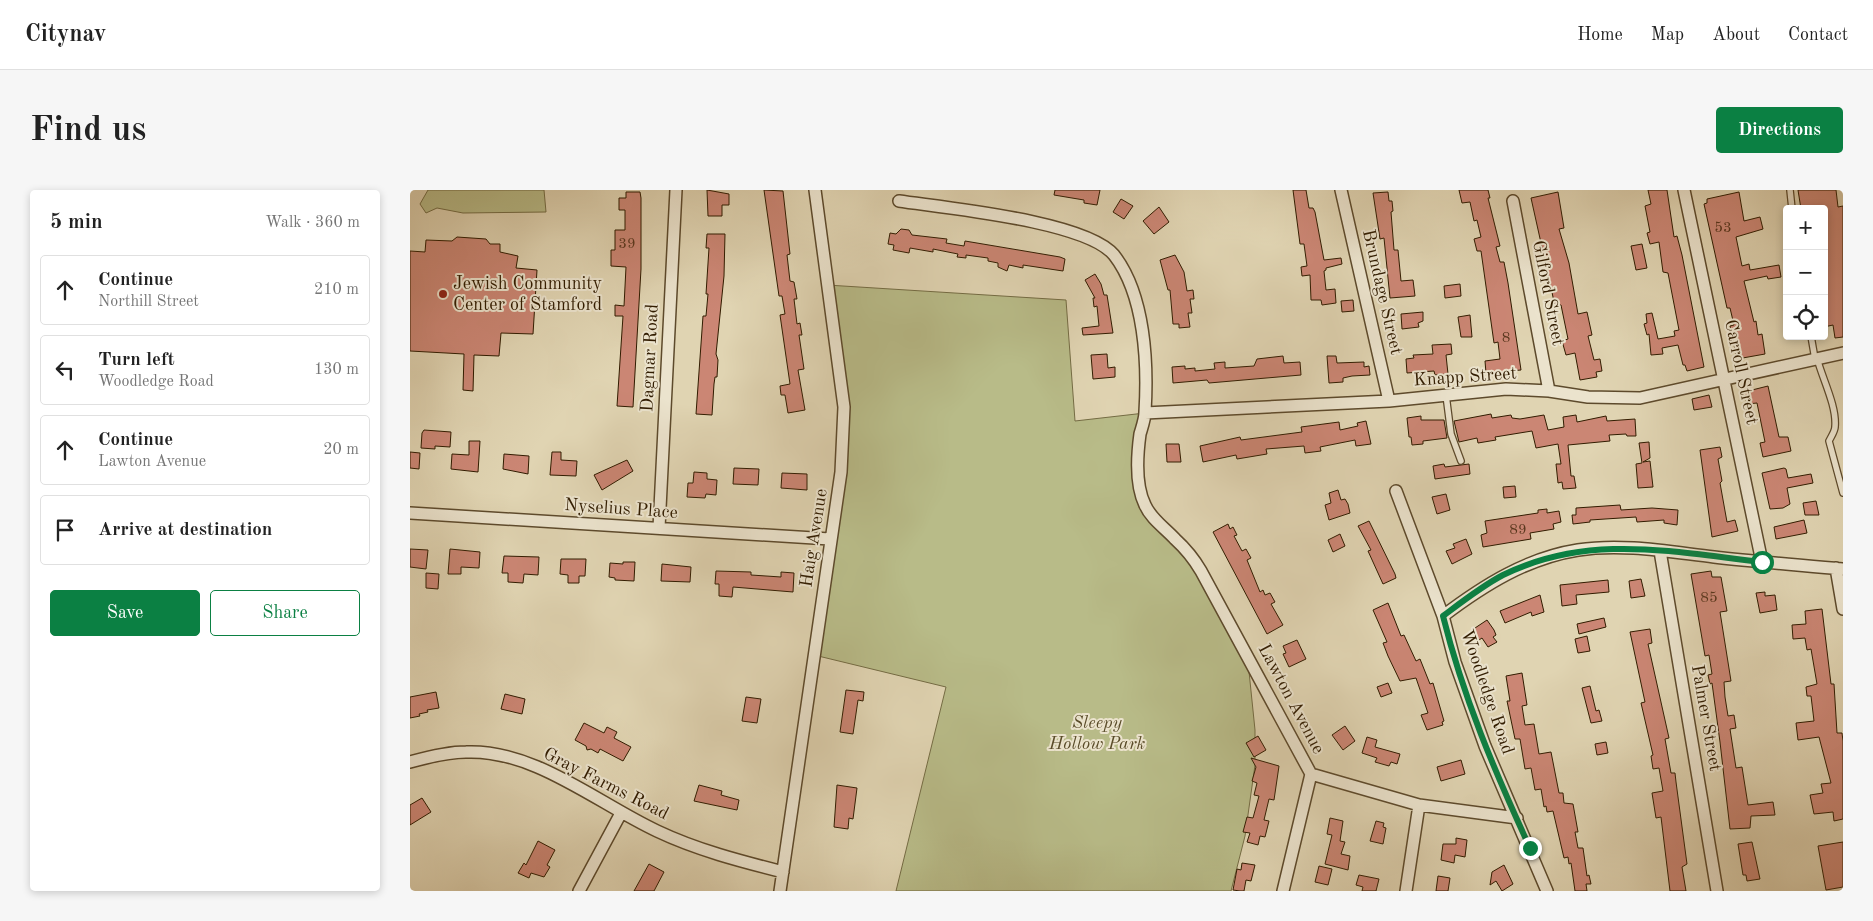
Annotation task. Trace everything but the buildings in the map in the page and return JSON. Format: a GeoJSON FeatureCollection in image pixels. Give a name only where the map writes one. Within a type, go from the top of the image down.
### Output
{"type":"FeatureCollection","features":[{"type":"Feature","properties":{"kind":"street","name":"Dagmar Road"},"geometry":{"type":"LineString","coordinates":[[659,528],[676,190]]}},
{"type":"Feature","properties":{"kind":"street","name":"Haig Avenue"},"geometry":{"type":"LineString","coordinates":[[780,891],[830,539],[842,472],[844,407],[816,190]]}},
{"type":"Feature","properties":{"kind":"street","name":"Brundage Street"},"geometry":{"type":"LineString","coordinates":[[1341,190],[1389,401]]}},
{"type":"Feature","properties":{"kind":"street","name":"Carroll Street"},"geometry":{"type":"LineString","coordinates":[[1684,190],[1762,562]]}},
{"type":"Feature","properties":{"kind":"street","name":"Lawton Avenue"},"geometry":{"type":"LineString","coordinates":[[900,200],[1027,221],[1084,236],[1100,243],[1114,255],[1132,288],[1140,311],[1144,341],[1145,413],[1138,453],[1139,484],[1145,505],[1156,521],[1191,555],[1202,571],[1311,774],[1419,805],[1517,818]]}},
{"type":"Feature","properties":{"kind":"street","name":"Gilford Street"},"geometry":{"type":"LineString","coordinates":[[1513,201],[1549,391]]}},
{"type":"Feature","properties":{"kind":"street","name":"Knapp Street"},"geometry":{"type":"LineString","coordinates":[[1145,413],[1389,401],[1506,389],[1549,391],[1588,398],[1640,398],[1843,353]]}},
{"type":"Feature","properties":{"kind":"street","name":"Woodledge Road"},"geometry":{"type":"LineString","coordinates":[[1396,491],[1443,616],[1454,662],[1482,738],[1517,818]]}},
{"type":"Feature","properties":{"kind":"street","name":"Nyselius Place"},"geometry":{"type":"LineString","coordinates":[[410,513],[830,539]]}},
{"type":"Feature","properties":{"kind":"street"},"geometry":{"type":"LineString","coordinates":[[1443,616],[1502,576],[1551,557],[1578,550],[1634,548],[1840,569],[1843,609]]}},
{"type":"Feature","properties":{"kind":"street","name":"Palmer Street"},"geometry":{"type":"LineString","coordinates":[[1660,551],[1717,891]]}},
{"type":"Feature","properties":{"kind":"street","name":"Gray Farms Road"},"geometry":{"type":"LineString","coordinates":[[410,762],[434,755],[466,752],[495,754],[517,759],[541,769],[621,812],[690,845],[783,872]]}},
{"type":"Feature","properties":{"kind":"street"},"geometry":{"type":"LineString","coordinates":[[1283,891],[1311,774]]}},
{"type":"Feature","properties":{"kind":"street"},"geometry":{"type":"LineString","coordinates":[[1406,891],[1419,805]]}},
{"type":"Feature","properties":{"kind":"street"},"geometry":{"type":"LineString","coordinates":[[579,891],[621,812]]}},
{"type":"Feature","properties":{"kind":"street"},"geometry":{"type":"LineString","coordinates":[[1517,818],[1547,891]]}},
{"type":"Feature","properties":{"kind":"lane"},"geometry":{"type":"LineString","coordinates":[[1790,190],[1792,205]]}},
{"type":"Feature","properties":{"kind":"lane"},"geometry":{"type":"LineString","coordinates":[[1811,340],[1829,394],[1836,427],[1829,441],[1843,493]]}},
{"type":"Feature","properties":{"kind":"lane"},"geometry":{"type":"LineString","coordinates":[[1446,395],[1451,434],[1461,461]]}},
{"type":"Feature","properties":{"kind":"green space"},"geometry":{"type":"Polygon","coordinates":[[[428,190],[544,190],[546,212],[463,213],[437,208],[426,213],[420,204],[428,190]]]}},
{"type":"Feature","properties":{"kind":"green space","name":"Sleepy Hollow Park"},"geometry":{"type":"Polygon","coordinates":[[[827,285],[1066,300],[1075,421],[1145,413],[1141,434],[1145,505],[1191,555],[1247,652],[1255,730],[1255,765],[1245,836],[1231,891],[896,891],[946,687],[814,655],[843,435],[827,285]]]}},
{"type":"Feature","properties":{"kind":"place","name":"Jewish Community Center of Stamford"},"geometry":{"type":"Point","coordinates":[443,294]}},
{"type":"Feature","properties":{"kind":"route"},"geometry":{"type":"LineString","coordinates":[[1530,848],[1485,746],[1454,662],[1443,616],[1502,576],[1551,557],[1578,550],[1634,548],[1762,562]]}}]}
